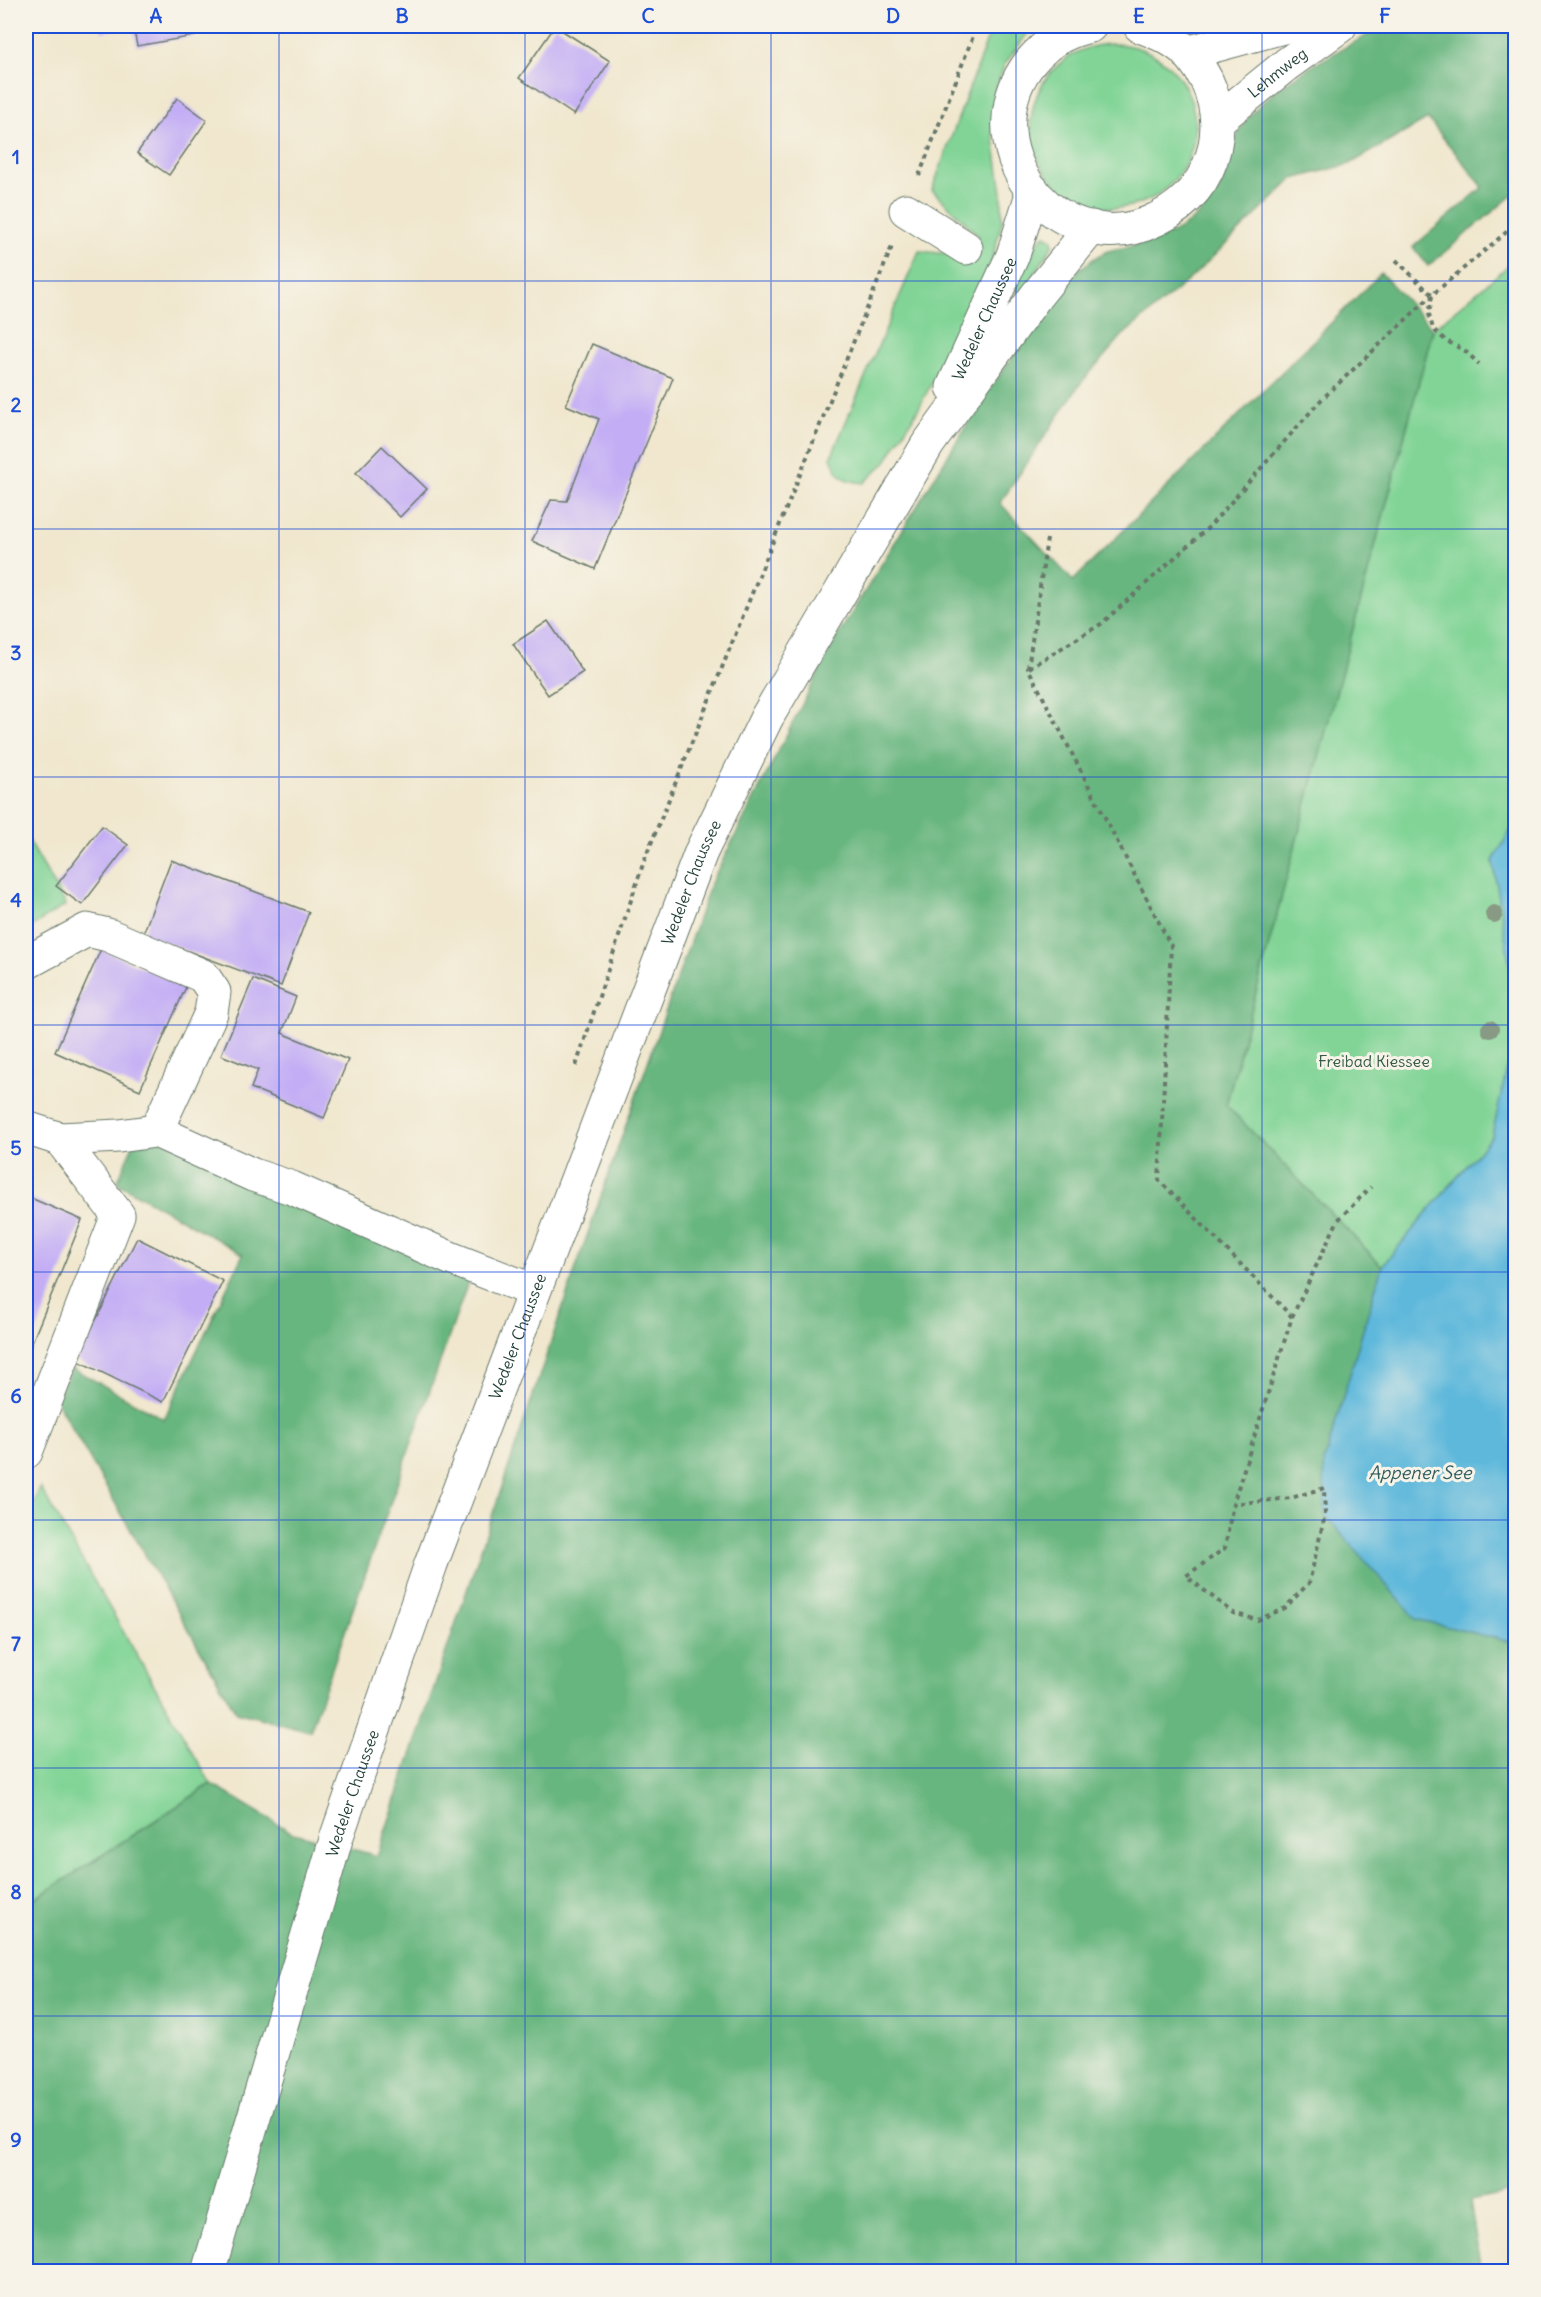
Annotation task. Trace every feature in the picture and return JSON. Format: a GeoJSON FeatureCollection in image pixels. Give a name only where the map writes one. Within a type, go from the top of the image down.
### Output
{"type":"FeatureCollection","features":[{"type":"Feature","properties":{"kind":"main road"},"geometry":{"type":"LineString","coordinates":[[1076,27],[1042,50],[1021,76],[1010,107],[1010,141],[1020,174],[1041,203],[1071,222],[1105,230],[1141,227],[1173,212],[1198,187],[1214,156],[1218,120],[1210,86],[1192,57],[1166,36],[1140,26]]}},
{"type":"Feature","properties":{"kind":"main road","name":"Lehmweg"},"geometry":{"type":"LineString","coordinates":[[1187,53],[1287,26]]}},
{"type":"Feature","properties":{"kind":"main road","name":"Lehmweg"},"geometry":{"type":"LineString","coordinates":[[1218,120],[1287,64],[1340,26]]}},
{"type":"Feature","properties":{"kind":"main road","name":"Wedeler Chaussee"},"geometry":{"type":"LineString","coordinates":[[928,444],[1013,255],[1033,191]]}},
{"type":"Feature","properties":{"kind":"main road"},"geometry":{"type":"LineString","coordinates":[[906,210],[966,248]]}},
{"type":"Feature","properties":{"kind":"main road","name":"Wedeler Chaussee"},"geometry":{"type":"LineString","coordinates":[[208,2271],[337,1836],[431,1564],[701,852],[767,717],[928,444],[1036,296],[1092,227]]}},
{"type":"Feature","properties":{"kind":"main road"},"geometry":{"type":"LineString","coordinates":[[26,963],[87,930],[108,935],[203,976],[214,992],[212,1013],[156,1131]]}},
{"type":"Feature","properties":{"kind":"main road"},"geometry":{"type":"LineString","coordinates":[[26,1128],[60,1139],[119,1136],[156,1131],[253,1175],[292,1188],[534,1291]]}},
{"type":"Feature","properties":{"kind":"main road"},"geometry":{"type":"LineString","coordinates":[[26,1452],[118,1215],[60,1139]]}},
{"type":"Feature","properties":{"kind":"path"},"geometry":{"type":"LineString","coordinates":[[1028,668],[1101,624],[1210,526],[1321,400],[1432,295],[1515,224]]}},
{"type":"Feature","properties":{"kind":"path"},"geometry":{"type":"LineString","coordinates":[[1396,260],[1432,295]]}},
{"type":"Feature","properties":{"kind":"path"},"geometry":{"type":"LineString","coordinates":[[1432,295],[1429,314],[1433,329],[1445,340],[1465,351],[1479,364]]}},
{"type":"Feature","properties":{"kind":"path"},"geometry":{"type":"LineString","coordinates":[[1047,538],[1028,668],[1171,946],[1160,1180],[1292,1317]]}},
{"type":"Feature","properties":{"kind":"path"},"geometry":{"type":"LineString","coordinates":[[1233,1504],[1291,1498],[1324,1488],[1325,1515],[1309,1583],[1285,1608],[1258,1620],[1233,1613],[1186,1576],[1225,1548],[1233,1504],[1292,1317],[1338,1220],[1371,1187]]}},
{"type":"Feature","properties":{"kind":"green space"},"geometry":{"type":"Polygon","coordinates":[[[992,26],[1033,26],[1005,64],[994,93],[992,124],[1002,193],[1002,222],[990,268],[919,408],[885,463],[864,483],[851,481],[839,474],[831,457],[919,251],[972,256],[979,236],[932,190],[992,26]]]}},
{"type":"Feature","properties":{"kind":"green space"},"geometry":{"type":"Polygon","coordinates":[[[1384,26],[1515,26],[1515,193],[1428,266],[1413,247],[1483,187],[1428,119],[1350,164],[1293,179],[1191,278],[1122,336],[1080,384],[1000,503],[1073,581],[1381,273],[1433,329],[1226,1105],[1382,1266],[1324,1462],[1416,1619],[1515,1643],[1515,2192],[1470,2201],[1481,2271],[26,2272],[26,1905],[211,1784],[291,1832],[377,1856],[581,1253],[710,885],[835,640],[982,400],[1068,279],[1105,252],[1155,240],[1177,231],[1190,222],[1218,191],[1239,132],[1250,115],[1304,71],[1384,26]]]}},
{"type":"Feature","properties":{"kind":"green space"},"geometry":{"type":"Polygon","coordinates":[[[1113,44],[1144,51],[1171,68],[1188,95],[1195,126],[1188,157],[1171,184],[1144,201],[1113,208],[1082,201],[1055,184],[1038,157],[1031,126],[1038,95],[1055,68],[1082,51],[1113,44]]]}},
{"type":"Feature","properties":{"kind":"green space"},"geometry":{"type":"Polygon","coordinates":[[[1045,235],[1052,239],[1053,245],[1025,289],[1016,292],[1013,287],[1040,239],[1045,235]]]}},
{"type":"Feature","properties":{"kind":"green space","name":"Freibad Kiessee"},"geometry":{"type":"Polygon","coordinates":[[[1515,260],[1516,823],[1493,861],[1515,998],[1516,1032],[1492,1136],[1382,1266],[1226,1105],[1433,329],[1515,260]]]}},
{"type":"Feature","properties":{"kind":"green space"},"geometry":{"type":"Polygon","coordinates":[[[26,836],[66,905],[26,930],[26,836]]]}},
{"type":"Feature","properties":{"kind":"green space"},"geometry":{"type":"Polygon","coordinates":[[[144,1118],[477,1257],[310,1731],[236,1712],[55,1399],[72,1368],[164,1419],[243,1254],[117,1183],[144,1118]]]}},
{"type":"Feature","properties":{"kind":"green space"},"geometry":{"type":"Polygon","coordinates":[[[40,1487],[211,1784],[26,1905],[26,1524],[40,1487]]]}},
{"type":"Feature","properties":{"kind":"water"},"geometry":{"type":"Polygon","coordinates":[[[1515,823],[1515,998],[1493,861],[1515,823]]]}},
{"type":"Feature","properties":{"kind":"water","name":"Appener See"},"geometry":{"type":"Polygon","coordinates":[[[1515,1032],[1515,1643],[1416,1619],[1325,1515],[1324,1462],[1382,1266],[1492,1136],[1515,1032]]]}},
{"type":"Feature","properties":{"kind":"building"},"geometry":{"type":"Polygon","coordinates":[[[101,26],[132,26],[132,27],[102,32],[101,26]]]}},
{"type":"Feature","properties":{"kind":"building"},"geometry":{"type":"Polygon","coordinates":[[[133,26],[193,26],[195,36],[137,46],[133,26]]]}},
{"type":"Feature","properties":{"kind":"building"},"geometry":{"type":"Polygon","coordinates":[[[555,26],[610,61],[574,115],[519,78],[555,26]]]}},
{"type":"Feature","properties":{"kind":"building"},"geometry":{"type":"Polygon","coordinates":[[[177,98],[207,120],[169,175],[137,153],[177,98]]]}},
{"type":"Feature","properties":{"kind":"building"},"geometry":{"type":"Polygon","coordinates":[[[592,344],[673,378],[595,569],[532,541],[551,500],[567,501],[599,419],[566,405],[592,344]]]}},
{"type":"Feature","properties":{"kind":"building"},"geometry":{"type":"Polygon","coordinates":[[[382,446],[427,489],[400,517],[356,473],[382,446]]]}},
{"type":"Feature","properties":{"kind":"building"},"geometry":{"type":"Polygon","coordinates":[[[548,621],[583,672],[548,695],[513,644],[548,621]]]}},
{"type":"Feature","properties":{"kind":"building"},"geometry":{"type":"Polygon","coordinates":[[[102,826],[128,845],[82,905],[56,886],[102,826]]]}},
{"type":"Feature","properties":{"kind":"building"},"geometry":{"type":"Polygon","coordinates":[[[171,860],[309,912],[281,986],[143,934],[171,860]]]}},
{"type":"Feature","properties":{"kind":"building"},"geometry":{"type":"Polygon","coordinates":[[[101,949],[186,987],[140,1090],[55,1052],[101,949]]]}},
{"type":"Feature","properties":{"kind":"building"},"geometry":{"type":"Polygon","coordinates":[[[253,979],[296,997],[282,1033],[348,1060],[324,1118],[251,1088],[258,1070],[221,1055],[253,979]]]}},
{"type":"Feature","properties":{"kind":"building"},"geometry":{"type":"Polygon","coordinates":[[[26,1196],[82,1220],[26,1357],[26,1196]]]}},
{"type":"Feature","properties":{"kind":"building"},"geometry":{"type":"Polygon","coordinates":[[[137,1238],[223,1281],[163,1402],[76,1360],[137,1238]]]}}]}
